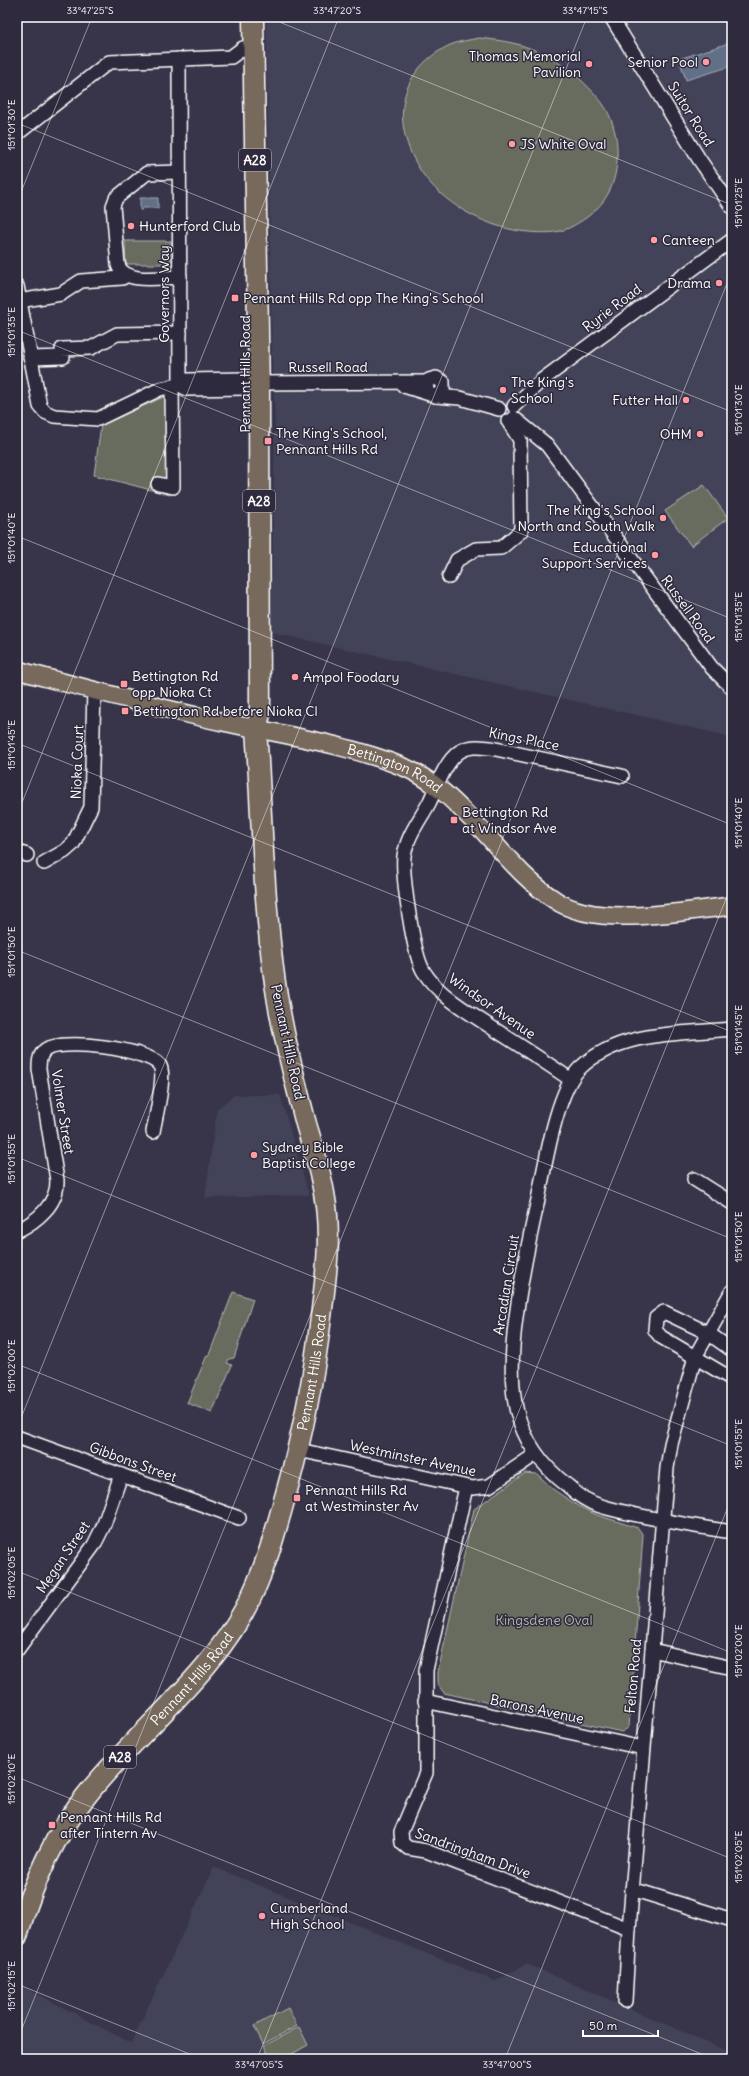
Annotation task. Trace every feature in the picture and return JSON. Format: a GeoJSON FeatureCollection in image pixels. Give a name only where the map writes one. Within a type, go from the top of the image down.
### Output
{"type":"FeatureCollection","features":[{"type":"Feature","properties":{"kind":"highway","name":"Pennant Hills Road"},"geometry":{"type":"LineString","coordinates":[[17,1936],[40,1871],[67,1822],[91,1790],[211,1659],[241,1616],[252,1596],[272,1547],[299,1450],[316,1354],[328,1254],[328,1228],[325,1196],[284,1040],[275,984],[265,896],[256,729],[260,714],[249,384],[246,231],[237,52],[243,17]]}},
{"type":"Feature","properties":{"kind":"highway","name":"Pennant Hills Road"},"geometry":{"type":"LineString","coordinates":[[249,384],[253,17]]}},
{"type":"Feature","properties":{"kind":"main road","name":"Bettington Road"},"geometry":{"type":"LineString","coordinates":[[17,670],[256,729],[349,749],[379,758],[407,769],[436,784],[533,884],[556,901],[575,910],[595,915],[620,916],[732,906]]}},
{"type":"Feature","properties":{"kind":"street","name":"Suitor Road"},"geometry":{"type":"LineString","coordinates":[[611,17],[699,159],[732,207]]}},
{"type":"Feature","properties":{"kind":"street"},"geometry":{"type":"LineString","coordinates":[[17,134],[109,62],[179,59],[237,52]]}},
{"type":"Feature","properties":{"kind":"street","name":"Governors Way"},"geometry":{"type":"LineString","coordinates":[[158,484],[173,487],[176,386],[180,333],[179,59]]}},
{"type":"Feature","properties":{"kind":"street"},"geometry":{"type":"LineString","coordinates":[[126,276],[122,273],[118,264],[113,206],[116,198],[147,174],[179,172]]}},
{"type":"Feature","properties":{"kind":"street","name":"Ryrie Road"},"geometry":{"type":"LineString","coordinates":[[512,415],[542,380],[732,240]]}},
{"type":"Feature","properties":{"kind":"street"},"geometry":{"type":"LineString","coordinates":[[20,301],[61,294],[81,281],[122,278],[126,276],[140,278],[180,277]]}},
{"type":"Feature","properties":{"kind":"street"},"geometry":{"type":"LineString","coordinates":[[17,286],[40,406],[45,412],[54,416],[98,420],[160,389],[176,386]]}},
{"type":"Feature","properties":{"kind":"street"},"geometry":{"type":"LineString","coordinates":[[30,358],[62,358],[62,349],[91,348],[116,334],[180,333]]}},
{"type":"Feature","properties":{"kind":"street","name":"Russell Road"},"geometry":{"type":"LineString","coordinates":[[176,386],[187,390],[249,384],[397,382],[434,390],[499,410],[504,403],[512,415],[547,445],[712,668],[732,688]]}},
{"type":"Feature","properties":{"kind":"street"},"geometry":{"type":"LineString","coordinates":[[449,577],[457,560],[476,549],[501,548],[521,531],[520,440],[512,415]]}},
{"type":"Feature","properties":{"kind":"street","name":"Nioka Court"},"geometry":{"type":"LineString","coordinates":[[44,863],[65,851],[73,844],[91,807],[94,690]]}},
{"type":"Feature","properties":{"kind":"street","name":"Kings Place"},"geometry":{"type":"LineString","coordinates":[[436,784],[453,757],[474,746],[622,776]]}},
{"type":"Feature","properties":{"kind":"street","name":"Windsor Avenue"},"geometry":{"type":"LineString","coordinates":[[436,784],[430,800],[411,834],[404,856],[404,872],[415,953],[423,971],[434,984],[456,1004],[570,1079]]}},
{"type":"Feature","properties":{"kind":"street","name":"Arcadian Circuit"},"geometry":{"type":"LineString","coordinates":[[732,1029],[632,1039],[607,1048],[581,1067],[570,1079],[557,1114],[525,1255],[511,1355],[512,1394],[520,1424],[536,1454],[552,1474],[587,1501],[616,1510],[662,1520],[732,1532]]}},
{"type":"Feature","properties":{"kind":"street","name":"Volmer Street"},"geometry":{"type":"LineString","coordinates":[[17,1231],[48,1208],[56,1195],[57,1180],[40,1069],[41,1056],[44,1051],[53,1047],[97,1045],[147,1057],[158,1062],[161,1067],[162,1079],[153,1132]]}},
{"type":"Feature","properties":{"kind":"street"},"geometry":{"type":"LineString","coordinates":[[694,1179],[732,1203]]}},
{"type":"Feature","properties":{"kind":"street","name":"Felton Road"},"geometry":{"type":"LineString","coordinates":[[625,2001],[643,1748],[662,1520],[671,1444],[695,1357],[732,1291]]}},
{"type":"Feature","properties":{"kind":"street"},"geometry":{"type":"LineString","coordinates":[[732,1350],[708,1333],[664,1312],[656,1318],[655,1330],[661,1337],[732,1379]]}},
{"type":"Feature","properties":{"kind":"street","name":"Gibbons Street"},"geometry":{"type":"LineString","coordinates":[[17,1437],[239,1518]]}},
{"type":"Feature","properties":{"kind":"street","name":"Westminster Avenue"},"geometry":{"type":"LineString","coordinates":[[299,1450],[466,1487],[478,1488],[489,1486],[536,1454]]}},
{"type":"Feature","properties":{"kind":"street","name":"Megan Street"},"geometry":{"type":"LineString","coordinates":[[17,1650],[94,1545],[101,1532],[121,1475]]}},
{"type":"Feature","properties":{"kind":"street","name":"Sandringham Drive"},"geometry":{"type":"LineString","coordinates":[[466,1487],[426,1670],[426,1773],[401,1832],[400,1838],[404,1846],[426,1851],[629,1929]]}},
{"type":"Feature","properties":{"kind":"street"},"geometry":{"type":"LineString","coordinates":[[652,1650],[732,1668]]}},
{"type":"Feature","properties":{"kind":"street","name":"Barons Avenue"},"geometry":{"type":"LineString","coordinates":[[425,1701],[643,1748]]}},
{"type":"Feature","properties":{"kind":"street"},"geometry":{"type":"LineString","coordinates":[[632,1889],[732,1920]]}},
{"type":"Feature","properties":{"kind":"shaded area","name":"The King's School"},"geometry":{"type":"Polygon","coordinates":[[[266,17],[732,17],[732,737],[271,632],[275,419],[272,360],[266,17]]]}},
{"type":"Feature","properties":{"kind":"shaded area","name":"Senior Pool"},"geometry":{"type":"Polygon","coordinates":[[[732,42],[732,66],[686,80],[679,59],[732,42]]]}},
{"type":"Feature","properties":{"kind":"shaded area"},"geometry":{"type":"Polygon","coordinates":[[[140,198],[158,198],[158,208],[143,208],[140,210],[140,198]]]}},
{"type":"Feature","properties":{"kind":"shaded area","name":"Sydney Bible Baptist College"},"geometry":{"type":"Polygon","coordinates":[[[234,1095],[280,1095],[309,1195],[205,1198],[217,1109],[234,1095]]]}},
{"type":"Feature","properties":{"kind":"shaded area","name":"Cumberland High School"},"geometry":{"type":"Polygon","coordinates":[[[214,1867],[495,1981],[527,1964],[732,2053],[732,2059],[17,2059],[17,2012],[22,1986],[131,2043],[214,1867]]]}},
{"type":"Feature","properties":{"kind":"green space","name":"JS White Oval"},"geometry":{"type":"Polygon","coordinates":[[[479,38],[519,45],[542,53],[552,59],[580,79],[596,95],[611,118],[616,135],[617,146],[617,160],[612,185],[601,205],[581,221],[569,228],[554,232],[528,232],[499,226],[471,215],[445,198],[434,188],[414,159],[406,140],[403,121],[403,103],[408,86],[418,70],[431,56],[450,45],[479,38]]]}},
{"type":"Feature","properties":{"kind":"green space"},"geometry":{"type":"Polygon","coordinates":[[[125,241],[171,241],[171,264],[126,264],[125,241]]]}},
{"type":"Feature","properties":{"kind":"green space"},"geometry":{"type":"Polygon","coordinates":[[[168,395],[170,495],[94,475],[101,425],[168,395]]]}},
{"type":"Feature","properties":{"kind":"green space"},"geometry":{"type":"Polygon","coordinates":[[[704,485],[728,518],[691,546],[665,511],[704,485]]]}},
{"type":"Feature","properties":{"kind":"green space"},"geometry":{"type":"Polygon","coordinates":[[[233,1292],[253,1299],[234,1358],[229,1359],[227,1363],[232,1365],[212,1413],[187,1403],[207,1355],[209,1355],[233,1292]]]}},
{"type":"Feature","properties":{"kind":"green space","name":"Kingsdene Oval"},"geometry":{"type":"Polygon","coordinates":[[[525,1473],[537,1474],[554,1490],[578,1506],[597,1515],[638,1528],[643,1535],[629,1727],[622,1732],[444,1693],[438,1685],[438,1672],[474,1509],[525,1473]]]}},
{"type":"Feature","properties":{"kind":"green space"},"geometry":{"type":"Polygon","coordinates":[[[288,2008],[297,2026],[263,2044],[254,2026],[288,2008]]]}},
{"type":"Feature","properties":{"kind":"green space"},"geometry":{"type":"Polygon","coordinates":[[[299,2027],[308,2045],[283,2059],[271,2059],[264,2046],[299,2027]]]}},
{"type":"Feature","properties":{"kind":"place","name":"Senior Pool"},"geometry":{"type":"Point","coordinates":[706,62]}},
{"type":"Feature","properties":{"kind":"place","name":"Thomas Memorial Pavilion"},"geometry":{"type":"Point","coordinates":[589,64]}},
{"type":"Feature","properties":{"kind":"place","name":"JS White Oval"},"geometry":{"type":"Point","coordinates":[512,144]}},
{"type":"Feature","properties":{"kind":"place","name":"Hunterford Club"},"geometry":{"type":"Point","coordinates":[131,226]}},
{"type":"Feature","properties":{"kind":"place","name":"Canteen"},"geometry":{"type":"Point","coordinates":[654,240]}},
{"type":"Feature","properties":{"kind":"place","name":"Drama"},"geometry":{"type":"Point","coordinates":[719,283]}},
{"type":"Feature","properties":{"kind":"place","name":"Pennant Hills Rd opp The King's School"},"geometry":{"type":"Point","coordinates":[235,298]}},
{"type":"Feature","properties":{"kind":"place","name":"The King's School"},"geometry":{"type":"Point","coordinates":[503,390]}},
{"type":"Feature","properties":{"kind":"place","name":"Futter Hall"},"geometry":{"type":"Point","coordinates":[686,400]}},
{"type":"Feature","properties":{"kind":"place","name":"OHM"},"geometry":{"type":"Point","coordinates":[700,434]}},
{"type":"Feature","properties":{"kind":"place","name":"The King's School, Pennant Hills Rd"},"geometry":{"type":"Point","coordinates":[268,441]}},
{"type":"Feature","properties":{"kind":"place","name":"The King's School North and South Walk"},"geometry":{"type":"Point","coordinates":[663,518]}},
{"type":"Feature","properties":{"kind":"place","name":"Educational Support Services"},"geometry":{"type":"Point","coordinates":[655,555]}},
{"type":"Feature","properties":{"kind":"place","name":"Ampol Foodary"},"geometry":{"type":"Point","coordinates":[295,677]}},
{"type":"Feature","properties":{"kind":"place","name":"Bettington Rd opp Nioka Ct"},"geometry":{"type":"Point","coordinates":[124,684]}},
{"type":"Feature","properties":{"kind":"place","name":"Bettington Rd before Nioka Cl"},"geometry":{"type":"Point","coordinates":[125,711]}},
{"type":"Feature","properties":{"kind":"place","name":"Bettington Rd at Windsor Ave"},"geometry":{"type":"Point","coordinates":[454,820]}},
{"type":"Feature","properties":{"kind":"place","name":"Sydney Bible Baptist College"},"geometry":{"type":"Point","coordinates":[254,1155]}},
{"type":"Feature","properties":{"kind":"place","name":"Pennant Hills Rd at Westminster Av"},"geometry":{"type":"Point","coordinates":[297,1498]}},
{"type":"Feature","properties":{"kind":"place","name":"Pennant Hills Rd after Tintern Av"},"geometry":{"type":"Point","coordinates":[52,1825]}},
{"type":"Feature","properties":{"kind":"place","name":"Cumberland High School"},"geometry":{"type":"Point","coordinates":[262,1916]}}]}
